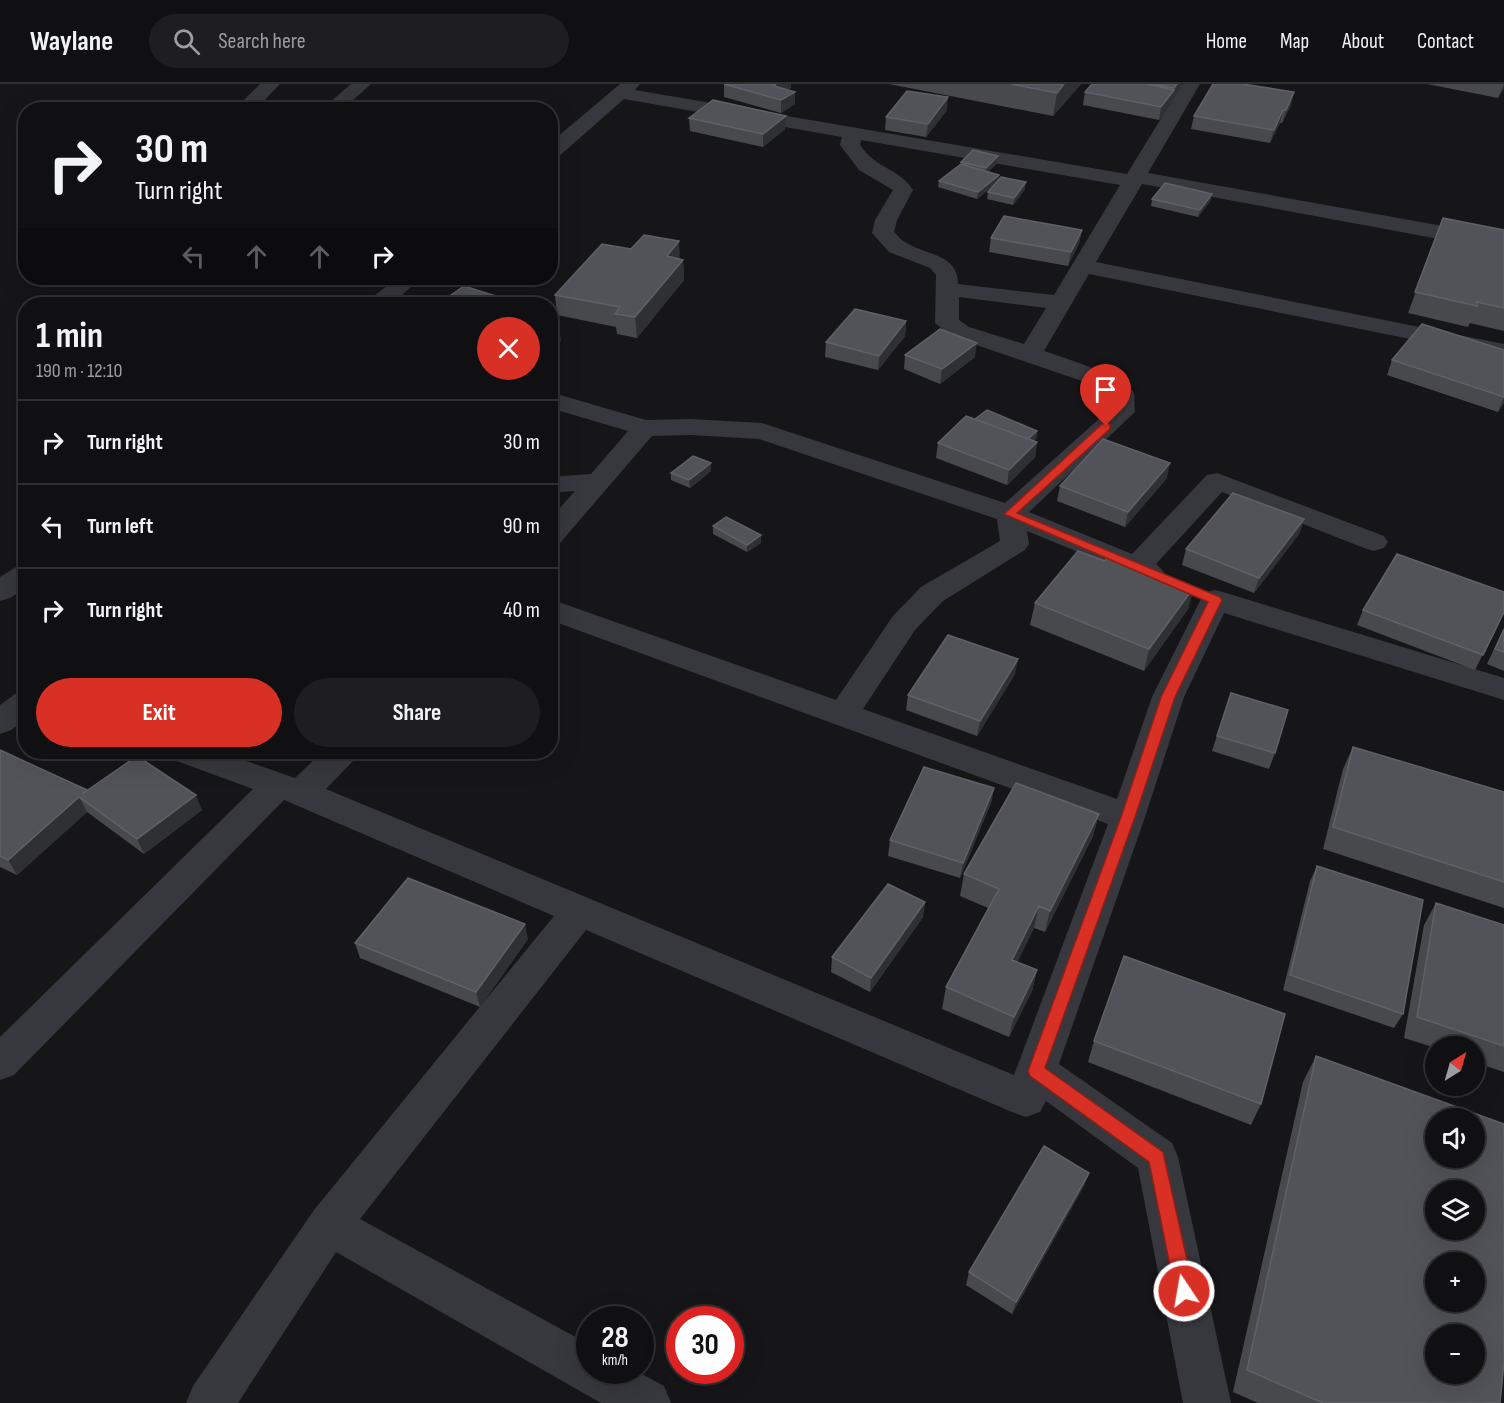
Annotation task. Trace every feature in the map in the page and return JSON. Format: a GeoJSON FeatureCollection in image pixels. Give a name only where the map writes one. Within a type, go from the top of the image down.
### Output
{"type":"FeatureCollection","features":[{"type":"Feature","properties":{"kind":"street"},"geometry":{"type":"LineString","coordinates":[[252,102],[271,84]]}},
{"type":"Feature","properties":{"kind":"street"},"geometry":{"type":"LineString","coordinates":[[340,102],[362,84]]}},
{"type":"Feature","properties":{"kind":"street"},"geometry":{"type":"LineString","coordinates":[[1030,354],[1084,266],[1103,228],[1191,84]]}},
{"type":"Feature","properties":{"kind":"street"},"geometry":{"type":"LineString","coordinates":[[558,147],[625,89],[853,133],[1504,244]]}},
{"type":"Feature","properties":{"kind":"street"},"geometry":{"type":"LineString","coordinates":[[853,133],[850,145],[861,162],[899,183],[903,190],[886,220],[882,233],[897,247],[938,263],[947,275],[947,323],[961,332],[1094,377],[1121,393],[1122,412],[1010,514]]}},
{"type":"Feature","properties":{"kind":"street"},"geometry":{"type":"LineString","coordinates":[[1084,266],[1504,351]]}},
{"type":"Feature","properties":{"kind":"street"},"geometry":{"type":"LineString","coordinates":[[387,297],[401,285]]}},
{"type":"Feature","properties":{"kind":"street"},"geometry":{"type":"LineString","coordinates":[[947,289],[1061,303]]}},
{"type":"Feature","properties":{"kind":"street"},"geometry":{"type":"LineString","coordinates":[[558,402],[645,428],[762,431],[1010,514],[1196,592],[1504,689]]}},
{"type":"Feature","properties":{"kind":"street"},"geometry":{"type":"LineString","coordinates":[[558,528],[645,428]]}},
{"type":"Feature","properties":{"kind":"street"},"geometry":{"type":"LineString","coordinates":[[558,484],[599,481]]}},
{"type":"Feature","properties":{"kind":"street"},"geometry":{"type":"LineString","coordinates":[[1137,567],[1217,481],[1374,542]]}},
{"type":"Feature","properties":{"kind":"street"},"geometry":{"type":"LineString","coordinates":[[843,714],[904,623],[932,594],[1015,544],[1010,514]]}},
{"type":"Feature","properties":{"kind":"street"},"geometry":{"type":"LineString","coordinates":[[0,591],[18,579]]}},
{"type":"Feature","properties":{"kind":"street"},"geometry":{"type":"LineString","coordinates":[[205,759],[289,789],[1026,1099],[1128,817],[1168,697],[1196,592]]}},
{"type":"Feature","properties":{"kind":"street"},"geometry":{"type":"LineString","coordinates":[[558,612],[1128,817]]}},
{"type":"Feature","properties":{"kind":"street"},"geometry":{"type":"LineString","coordinates":[[0,723],[18,708]]}},
{"type":"Feature","properties":{"kind":"street"},"geometry":{"type":"LineString","coordinates":[[0,1063],[289,789],[332,759]]}},
{"type":"Feature","properties":{"kind":"street"},"geometry":{"type":"LineString","coordinates":[[210,1403],[330,1225],[579,912]]}},
{"type":"Feature","properties":{"kind":"street"},"geometry":{"type":"LineString","coordinates":[[1036,1071],[1157,1157],[1207,1403]]}},
{"type":"Feature","properties":{"kind":"street"},"geometry":{"type":"LineString","coordinates":[[330,1225],[647,1403]]}},
{"type":"Feature","properties":{"kind":"building"},"geometry":{"type":"Polygon","coordinates":[[[724,84],[776,84],[774,86],[795,92],[781,100],[724,84]]]}},
{"type":"Feature","properties":{"kind":"building"},"geometry":{"type":"Polygon","coordinates":[[[1011,84],[1064,84],[1057,93],[1011,84]]]}},
{"type":"Feature","properties":{"kind":"building"},"geometry":{"type":"Polygon","coordinates":[[[1092,84],[1147,84],[1174,90],[1161,107],[1085,92],[1092,84]]]}},
{"type":"Feature","properties":{"kind":"building"},"geometry":{"type":"Polygon","coordinates":[[[1150,84],[1177,84],[1174,88],[1150,84]]]}},
{"type":"Feature","properties":{"kind":"building"},"geometry":{"type":"Polygon","coordinates":[[[1213,84],[1243,84],[1294,92],[1274,130],[1194,116],[1213,84]]]}},
{"type":"Feature","properties":{"kind":"building"},"geometry":{"type":"Polygon","coordinates":[[[907,91],[948,97],[928,124],[886,117],[907,91]]]}},
{"type":"Feature","properties":{"kind":"building"},"geometry":{"type":"Polygon","coordinates":[[[713,100],[786,116],[763,134],[689,118],[713,100]]]}},
{"type":"Feature","properties":{"kind":"building"},"geometry":{"type":"Polygon","coordinates":[[[973,150],[998,156],[986,168],[961,162],[973,150]]]}},
{"type":"Feature","properties":{"kind":"building"},"geometry":{"type":"Polygon","coordinates":[[[961,164],[999,175],[978,192],[939,181],[961,164]]]}},
{"type":"Feature","properties":{"kind":"building"},"geometry":{"type":"Polygon","coordinates":[[[1001,177],[1026,182],[1014,198],[988,192],[1001,177]]]}},
{"type":"Feature","properties":{"kind":"building"},"geometry":{"type":"Polygon","coordinates":[[[1165,183],[1212,194],[1200,210],[1152,199],[1165,183]]]}},
{"type":"Feature","properties":{"kind":"building"},"geometry":{"type":"Polygon","coordinates":[[[1004,216],[1082,230],[1071,252],[991,238],[1004,216]]]}},
{"type":"Feature","properties":{"kind":"building"},"geometry":{"type":"Polygon","coordinates":[[[1443,218],[1504,230],[1504,308],[1477,302],[1477,306],[1415,292],[1443,218]]]}},
{"type":"Feature","properties":{"kind":"building"},"geometry":{"type":"Polygon","coordinates":[[[644,235],[679,241],[667,256],[683,260],[635,317],[615,314],[620,307],[555,295],[602,244],[631,249],[644,235]]]}},
{"type":"Feature","properties":{"kind":"building"},"geometry":{"type":"Polygon","coordinates":[[[464,286],[499,297],[448,297],[464,286]]]}},
{"type":"Feature","properties":{"kind":"building"},"geometry":{"type":"Polygon","coordinates":[[[855,309],[906,321],[879,356],[826,342],[855,309]]]}},
{"type":"Feature","properties":{"kind":"building"},"geometry":{"type":"Polygon","coordinates":[[[1422,324],[1504,350],[1504,397],[1392,360],[1422,324]]]}},
{"type":"Feature","properties":{"kind":"building"},"geometry":{"type":"Polygon","coordinates":[[[940,329],[977,343],[942,369],[905,355],[940,329]]]}},
{"type":"Feature","properties":{"kind":"building"},"geometry":{"type":"Polygon","coordinates":[[[987,410],[1037,431],[1028,439],[975,419],[987,410]]]}},
{"type":"Feature","properties":{"kind":"building"},"geometry":{"type":"Polygon","coordinates":[[[966,416],[1037,442],[1009,470],[938,443],[966,416]]]}},
{"type":"Feature","properties":{"kind":"building"},"geometry":{"type":"Polygon","coordinates":[[[1103,439],[1170,463],[1128,512],[1060,486],[1103,439]]]}},
{"type":"Feature","properties":{"kind":"building"},"geometry":{"type":"Polygon","coordinates":[[[693,456],[711,463],[689,480],[671,473],[693,456]]]}},
{"type":"Feature","properties":{"kind":"building"},"geometry":{"type":"Polygon","coordinates":[[[1233,493],[1304,519],[1259,578],[1186,549],[1233,493]]]}},
{"type":"Feature","properties":{"kind":"building"},"geometry":{"type":"Polygon","coordinates":[[[726,517],[761,535],[747,545],[713,526],[726,517]]]}},
{"type":"Feature","properties":{"kind":"building"},"geometry":{"type":"Polygon","coordinates":[[[1078,551],[1105,561],[1109,555],[1194,587],[1149,649],[1035,603],[1078,551]]]}},
{"type":"Feature","properties":{"kind":"building"},"geometry":{"type":"Polygon","coordinates":[[[1397,554],[1504,592],[1504,612],[1483,655],[1363,610],[1397,554]]]}},
{"type":"Feature","properties":{"kind":"building"},"geometry":{"type":"Polygon","coordinates":[[[1504,629],[1504,652],[1495,649],[1504,629]]]}},
{"type":"Feature","properties":{"kind":"building"},"geometry":{"type":"Polygon","coordinates":[[[948,635],[1018,659],[980,721],[908,695],[948,635]]]}},
{"type":"Feature","properties":{"kind":"building"},"geometry":{"type":"Polygon","coordinates":[[[1231,693],[1288,710],[1275,753],[1217,736],[1231,693]]]}},
{"type":"Feature","properties":{"kind":"building"},"geometry":{"type":"Polygon","coordinates":[[[1353,747],[1504,792],[1504,882],[1333,827],[1353,747]]]}},
{"type":"Feature","properties":{"kind":"building"},"geometry":{"type":"Polygon","coordinates":[[[0,750],[87,790],[82,794],[133,759],[142,759],[196,795],[137,839],[79,797],[8,860],[0,856],[0,750]]]}},
{"type":"Feature","properties":{"kind":"building"},"geometry":{"type":"Polygon","coordinates":[[[924,767],[994,788],[963,863],[890,840],[924,767]]]}},
{"type":"Feature","properties":{"kind":"building"},"geometry":{"type":"Polygon","coordinates":[[[1016,783],[1099,814],[1050,911],[1039,906],[1012,960],[1037,970],[1014,1017],[946,987],[999,889],[964,874],[1016,783]]]}},
{"type":"Feature","properties":{"kind":"building"},"geometry":{"type":"Polygon","coordinates":[[[1317,866],[1423,900],[1403,1014],[1290,975],[1317,866]]]}},
{"type":"Feature","properties":{"kind":"building"},"geometry":{"type":"Polygon","coordinates":[[[408,878],[525,924],[476,992],[355,943],[408,878]]]}},
{"type":"Feature","properties":{"kind":"building"},"geometry":{"type":"Polygon","coordinates":[[[888,884],[925,902],[871,978],[832,957],[888,884]]]}},
{"type":"Feature","properties":{"kind":"building"},"geometry":{"type":"Polygon","coordinates":[[[1436,903],[1504,925],[1504,1046],[1485,1040],[1485,1036],[1474,1036],[1417,1017],[1436,903]]]}},
{"type":"Feature","properties":{"kind":"building"},"geometry":{"type":"Polygon","coordinates":[[[1124,956],[1285,1014],[1261,1104],[1094,1041],[1124,956]]]}},
{"type":"Feature","properties":{"kind":"building"},"geometry":{"type":"Polygon","coordinates":[[[1316,1056],[1460,1108],[1425,1108],[1425,1168],[1485,1168],[1485,1117],[1504,1124],[1504,1362],[1500,1403],[1323,1403],[1247,1370],[1316,1056]]]}},
{"type":"Feature","properties":{"kind":"building"},"geometry":{"type":"Polygon","coordinates":[[[1044,1146],[1089,1173],[1016,1302],[969,1272],[1044,1146]]]}},
{"type":"Feature","properties":{"kind":"route"},"geometry":{"type":"LineString","coordinates":[[1106,426],[1010,514],[1215,600],[1168,697],[1128,817],[1036,1071],[1157,1157],[1184,1291]]}}]}
